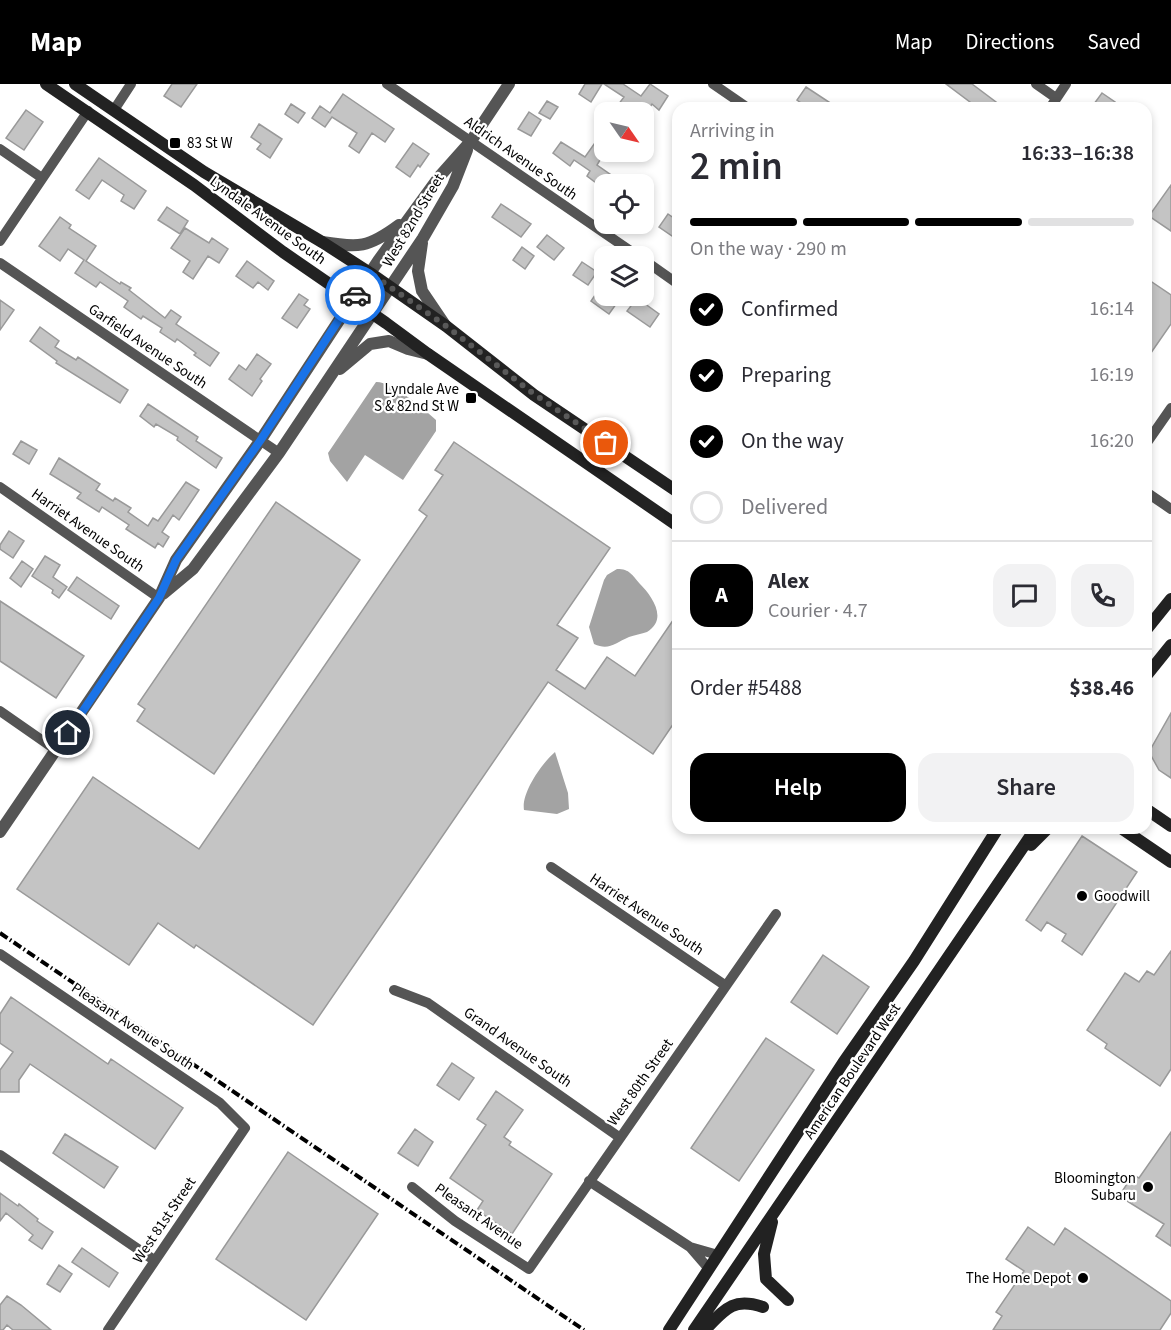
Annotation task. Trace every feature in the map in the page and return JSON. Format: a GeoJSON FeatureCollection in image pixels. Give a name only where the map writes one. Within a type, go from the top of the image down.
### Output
{"type":"FeatureCollection","features":[{"type":"Feature","properties":{"kind":"main road","name":"Lyndale Avenue South"},"geometry":{"type":"LineString","coordinates":[[46,84],[194,185],[283,252],[428,354],[672,522]]}},
{"type":"Feature","properties":{"kind":"main road","name":"Lyndale Avenue South"},"geometry":{"type":"LineString","coordinates":[[75,84],[204,172],[370,273],[446,326],[534,394],[672,488]]}},
{"type":"Feature","properties":{"kind":"main road"},"geometry":{"type":"LineString","coordinates":[[1152,623],[1171,599]]}},
{"type":"Feature","properties":{"kind":"main road"},"geometry":{"type":"LineString","coordinates":[[1152,669],[1171,645]]}},
{"type":"Feature","properties":{"kind":"main road"},"geometry":{"type":"LineString","coordinates":[[1152,805],[1168,824]]}},
{"type":"Feature","properties":{"kind":"main road"},"geometry":{"type":"LineString","coordinates":[[1152,813],[1168,824]]}},
{"type":"Feature","properties":{"kind":"main road"},"geometry":{"type":"LineString","coordinates":[[984,848],[990,834]]}},
{"type":"Feature","properties":{"kind":"main road","name":"American Boulevard West"},"geometry":{"type":"LineString","coordinates":[[669,1330],[843,1063],[914,961],[994,834]]}},
{"type":"Feature","properties":{"kind":"main road","name":"American Boulevard West"},"geometry":{"type":"LineString","coordinates":[[694,1330],[1032,834]]}},
{"type":"Feature","properties":{"kind":"main road"},"geometry":{"type":"LineString","coordinates":[[1010,865],[1042,834]]}},
{"type":"Feature","properties":{"kind":"main road"},"geometry":{"type":"LineString","coordinates":[[1129,834],[1171,862]]}},
{"type":"Feature","properties":{"kind":"main road"},"geometry":{"type":"LineString","coordinates":[[775,1213],[764,1254],[766,1279],[788,1300]]}},
{"type":"Feature","properties":{"kind":"main road"},"geometry":{"type":"LineString","coordinates":[[705,1330],[733,1304],[749,1302],[763,1307]]}},
{"type":"Feature","properties":{"kind":"street"},"geometry":{"type":"LineString","coordinates":[[114,110],[131,84]]}},
{"type":"Feature","properties":{"kind":"street","name":"Aldrich Avenue South"},"geometry":{"type":"LineString","coordinates":[[387,84],[623,246]]}},
{"type":"Feature","properties":{"kind":"street","name":"West 82nd Street"},"geometry":{"type":"LineString","coordinates":[[0,832],[159,598],[176,560],[260,441],[352,299],[407,219],[439,177],[471,141],[509,84]]}},
{"type":"Feature","properties":{"kind":"street"},"geometry":{"type":"LineString","coordinates":[[713,84],[739,102]]}},
{"type":"Feature","properties":{"kind":"street"},"geometry":{"type":"LineString","coordinates":[[1036,84],[1056,98]]}},
{"type":"Feature","properties":{"kind":"street"},"geometry":{"type":"LineString","coordinates":[[1054,102],[1066,84]]}},
{"type":"Feature","properties":{"kind":"street"},"geometry":{"type":"LineString","coordinates":[[0,241],[88,111]]}},
{"type":"Feature","properties":{"kind":"street","name":"West 82nd Street"},"geometry":{"type":"LineString","coordinates":[[159,598],[193,569],[279,453],[423,238],[453,186],[471,141]]}},
{"type":"Feature","properties":{"kind":"street"},"geometry":{"type":"LineString","coordinates":[[0,149],[42,178]]}},
{"type":"Feature","properties":{"kind":"street"},"geometry":{"type":"LineString","coordinates":[[322,242],[365,245],[382,238],[407,219]]}},
{"type":"Feature","properties":{"kind":"street"},"geometry":{"type":"LineString","coordinates":[[423,238],[418,271],[422,291],[446,326]]}},
{"type":"Feature","properties":{"kind":"street","name":"Garfield Avenue South"},"geometry":{"type":"LineString","coordinates":[[0,263],[279,453]]}},
{"type":"Feature","properties":{"kind":"street"},"geometry":{"type":"LineString","coordinates":[[654,267],[672,280]]}},
{"type":"Feature","properties":{"kind":"street"},"geometry":{"type":"LineString","coordinates":[[326,381],[370,344],[389,341],[428,354]]}},
{"type":"Feature","properties":{"kind":"street"},"geometry":{"type":"LineString","coordinates":[[1152,435],[1171,408]]}},
{"type":"Feature","properties":{"kind":"street","name":"Harriet Avenue South"},"geometry":{"type":"LineString","coordinates":[[0,487],[159,598]]}},
{"type":"Feature","properties":{"kind":"street"},"geometry":{"type":"LineString","coordinates":[[1152,496],[1171,509]]}},
{"type":"Feature","properties":{"kind":"street"},"geometry":{"type":"LineString","coordinates":[[0,711],[56,750]]}},
{"type":"Feature","properties":{"kind":"street","name":"Harriet Avenue South"},"geometry":{"type":"LineString","coordinates":[[551,867],[726,986]]}},
{"type":"Feature","properties":{"kind":"street","name":"West 80th Street"},"geometry":{"type":"LineString","coordinates":[[529,1269],[776,914]]}},
{"type":"Feature","properties":{"kind":"street","name":"Pleasant Avenue South"},"geometry":{"type":"LineString","coordinates":[[0,954],[220,1103],[245,1128]]}},
{"type":"Feature","properties":{"kind":"street","name":"Grand Avenue South"},"geometry":{"type":"LineString","coordinates":[[394,990],[428,1003],[619,1137]]}},
{"type":"Feature","properties":{"kind":"street","name":"West 81st Street"},"geometry":{"type":"LineString","coordinates":[[108,1330],[245,1128]]}},
{"type":"Feature","properties":{"kind":"street"},"geometry":{"type":"LineString","coordinates":[[0,1155],[154,1260]]}},
{"type":"Feature","properties":{"kind":"street"},"geometry":{"type":"LineString","coordinates":[[589,1181],[690,1247],[709,1269]]}},
{"type":"Feature","properties":{"kind":"street","name":"Pleasant Avenue"},"geometry":{"type":"LineString","coordinates":[[412,1187],[455,1221],[529,1269]]}},
{"type":"Feature","properties":{"kind":"street"},"geometry":{"type":"LineString","coordinates":[[690,1247],[718,1255]]}},
{"type":"Feature","properties":{"kind":"shaded area"},"geometry":{"type":"Polygon","coordinates":[[[376,382],[390,386],[424,409],[436,420],[436,431],[403,480],[365,455],[347,482],[330,461],[328,453],[376,382]]]}},
{"type":"Feature","properties":{"kind":"shaded area"},"geometry":{"type":"Polygon","coordinates":[[[617,569],[630,573],[649,594],[656,607],[657,621],[647,632],[612,645],[599,646],[594,644],[589,627],[604,580],[607,575],[617,569]]]}},
{"type":"Feature","properties":{"kind":"shaded area"},"geometry":{"type":"Polygon","coordinates":[[[555,752],[568,793],[569,809],[557,814],[524,810],[529,787],[544,763],[555,752]]]}},
{"type":"Feature","properties":{"kind":"building"},"geometry":{"type":"Polygon","coordinates":[[[172,84],[197,84],[181,107],[164,96],[172,84]]]}},
{"type":"Feature","properties":{"kind":"building"},"geometry":{"type":"Polygon","coordinates":[[[585,84],[602,84],[591,102],[579,94],[585,84]]]}},
{"type":"Feature","properties":{"kind":"building"},"geometry":{"type":"Polygon","coordinates":[[[604,84],[623,84],[641,96],[650,84],[668,96],[659,110],[654,106],[654,102],[620,102],[624,97],[604,84]]]}},
{"type":"Feature","properties":{"kind":"building"},"geometry":{"type":"Polygon","coordinates":[[[946,84],[972,84],[996,102],[970,102],[946,84]]]}},
{"type":"Feature","properties":{"kind":"building"},"geometry":{"type":"Polygon","coordinates":[[[806,87],[829,102],[800,102],[797,100],[806,87]]]}},
{"type":"Feature","properties":{"kind":"building"},"geometry":{"type":"Polygon","coordinates":[[[1102,93],[1115,102],[1095,102],[1102,93]]]}},
{"type":"Feature","properties":{"kind":"building"},"geometry":{"type":"Polygon","coordinates":[[[343,94],[394,129],[385,142],[372,133],[359,153],[349,146],[357,133],[332,117],[325,127],[312,118],[320,106],[330,113],[343,94]]]}},
{"type":"Feature","properties":{"kind":"building"},"geometry":{"type":"Polygon","coordinates":[[[547,101],[558,107],[550,119],[539,113],[547,101]]]}},
{"type":"Feature","properties":{"kind":"building"},"geometry":{"type":"Polygon","coordinates":[[[291,104],[305,113],[298,123],[285,114],[291,104]]]}},
{"type":"Feature","properties":{"kind":"building"},"geometry":{"type":"Polygon","coordinates":[[[26,110],[43,122],[24,150],[6,138],[26,110]]]}},
{"type":"Feature","properties":{"kind":"building"},"geometry":{"type":"Polygon","coordinates":[[[529,112],[541,120],[531,136],[518,129],[529,112]]]}},
{"type":"Feature","properties":{"kind":"building"},"geometry":{"type":"Polygon","coordinates":[[[259,124],[282,139],[270,158],[257,149],[261,144],[251,137],[259,124]]]}},
{"type":"Feature","properties":{"kind":"building"},"geometry":{"type":"Polygon","coordinates":[[[561,142],[585,157],[594,144],[594,162],[599,162],[597,165],[610,174],[594,174],[594,181],[587,176],[590,171],[574,160],[570,166],[553,153],[561,142]]]}},
{"type":"Feature","properties":{"kind":"building"},"geometry":{"type":"Polygon","coordinates":[[[413,143],[429,154],[410,177],[396,167],[413,143]]]}},
{"type":"Feature","properties":{"kind":"building"},"geometry":{"type":"Polygon","coordinates":[[[99,158],[146,191],[134,209],[121,201],[124,195],[102,180],[89,199],[76,190],[99,158]]]}},
{"type":"Feature","properties":{"kind":"building"},"geometry":{"type":"Polygon","coordinates":[[[1171,185],[1171,231],[1152,218],[1152,212],[1171,185]]]}},
{"type":"Feature","properties":{"kind":"building"},"geometry":{"type":"Polygon","coordinates":[[[501,204],[531,224],[521,237],[492,217],[501,204]]]}},
{"type":"Feature","properties":{"kind":"building"},"geometry":{"type":"Polygon","coordinates":[[[167,207],[188,221],[180,234],[158,220],[167,207]]]}},
{"type":"Feature","properties":{"kind":"building"},"geometry":{"type":"Polygon","coordinates":[[[668,214],[672,217],[672,236],[659,227],[668,214]]]}},
{"type":"Feature","properties":{"kind":"building"},"geometry":{"type":"Polygon","coordinates":[[[60,217],[71,225],[69,228],[96,246],[86,261],[120,284],[121,282],[131,288],[129,290],[165,318],[171,310],[181,317],[176,324],[219,353],[210,366],[177,339],[175,342],[160,332],[162,328],[143,316],[141,319],[124,307],[128,301],[100,282],[96,287],[75,273],[84,260],[68,249],[60,261],[39,246],[60,217]]]}},
{"type":"Feature","properties":{"kind":"building"},"geometry":{"type":"Polygon","coordinates":[[[185,228],[209,243],[212,238],[228,249],[219,263],[208,256],[193,279],[183,272],[190,261],[171,248],[185,228]]]}},
{"type":"Feature","properties":{"kind":"building"},"geometry":{"type":"Polygon","coordinates":[[[547,235],[564,248],[554,260],[537,247],[547,235]]]}},
{"type":"Feature","properties":{"kind":"building"},"geometry":{"type":"Polygon","coordinates":[[[522,247],[534,256],[525,269],[513,260],[522,247]]]}},
{"type":"Feature","properties":{"kind":"building"},"geometry":{"type":"Polygon","coordinates":[[[247,261],[274,281],[268,290],[258,282],[253,288],[236,276],[247,261]]]}},
{"type":"Feature","properties":{"kind":"building"},"geometry":{"type":"Polygon","coordinates":[[[582,262],[594,270],[594,276],[588,285],[573,275],[582,262]]]}},
{"type":"Feature","properties":{"kind":"building"},"geometry":{"type":"Polygon","coordinates":[[[1152,282],[1171,295],[1171,324],[1152,351],[1152,282]]]}},
{"type":"Feature","properties":{"kind":"building"},"geometry":{"type":"Polygon","coordinates":[[[299,294],[308,300],[304,305],[310,309],[297,328],[282,318],[299,294]]]}},
{"type":"Feature","properties":{"kind":"building"},"geometry":{"type":"Polygon","coordinates":[[[0,300],[14,310],[0,330],[0,300]]]}},
{"type":"Feature","properties":{"kind":"building"},"geometry":{"type":"Polygon","coordinates":[[[598,306],[615,306],[609,314],[598,306]]]}},
{"type":"Feature","properties":{"kind":"building"},"geometry":{"type":"Polygon","coordinates":[[[631,306],[648,306],[659,314],[650,327],[627,311],[631,306]]]}},
{"type":"Feature","properties":{"kind":"building"},"geometry":{"type":"Polygon","coordinates":[[[40,327],[59,341],[55,347],[76,360],[78,357],[128,390],[120,403],[56,363],[57,361],[30,341],[40,327]]]}},
{"type":"Feature","properties":{"kind":"building"},"geometry":{"type":"Polygon","coordinates":[[[257,354],[271,364],[260,379],[262,381],[252,396],[229,379],[239,365],[246,370],[257,354]]]}},
{"type":"Feature","properties":{"kind":"building"},"geometry":{"type":"Polygon","coordinates":[[[148,404],[198,437],[196,441],[222,458],[216,468],[177,440],[178,437],[156,424],[154,427],[140,416],[148,404]]]}},
{"type":"Feature","properties":{"kind":"building"},"geometry":{"type":"Polygon","coordinates":[[[21,441],[37,450],[29,464],[13,454],[21,441]]]}},
{"type":"Feature","properties":{"kind":"building"},"geometry":{"type":"Polygon","coordinates":[[[454,442],[610,548],[557,625],[578,638],[556,670],[585,689],[607,657],[635,676],[672,622],[672,726],[653,754],[548,682],[313,1025],[196,945],[194,948],[158,923],[129,965],[17,889],[93,777],[199,849],[427,516],[419,510],[443,475],[435,470],[454,442]]]}},
{"type":"Feature","properties":{"kind":"building"},"geometry":{"type":"Polygon","coordinates":[[[59,458],[100,484],[96,490],[113,501],[115,498],[131,508],[128,512],[148,526],[153,518],[158,521],[186,482],[199,490],[179,520],[173,515],[162,532],[169,537],[163,547],[158,543],[155,548],[126,529],[129,525],[102,507],[99,512],[77,498],[81,493],[50,474],[59,458]]]}},
{"type":"Feature","properties":{"kind":"building"},"geometry":{"type":"Polygon","coordinates":[[[276,502],[360,560],[214,774],[137,721],[145,709],[138,704],[276,502]]]}},
{"type":"Feature","properties":{"kind":"building"},"geometry":{"type":"Polygon","coordinates":[[[9,531],[24,541],[13,558],[0,549],[9,531]]]}},
{"type":"Feature","properties":{"kind":"building"},"geometry":{"type":"Polygon","coordinates":[[[45,556],[60,565],[53,577],[67,587],[59,598],[52,593],[53,590],[32,576],[45,556]]]}},
{"type":"Feature","properties":{"kind":"building"},"geometry":{"type":"Polygon","coordinates":[[[22,561],[33,569],[21,587],[10,578],[22,561]]]}},
{"type":"Feature","properties":{"kind":"building"},"geometry":{"type":"Polygon","coordinates":[[[77,577],[119,606],[111,619],[68,590],[77,577]]]}},
{"type":"Feature","properties":{"kind":"building"},"geometry":{"type":"Polygon","coordinates":[[[0,601],[84,656],[56,698],[0,661],[0,601]]]}},
{"type":"Feature","properties":{"kind":"building"},"geometry":{"type":"Polygon","coordinates":[[[1171,713],[1171,778],[1159,770],[1152,757],[1152,747],[1171,713]]]}},
{"type":"Feature","properties":{"kind":"building","name":"Goodwill"},"geometry":{"type":"Polygon","coordinates":[[[1082,836],[1137,872],[1082,955],[1062,941],[1066,934],[1047,922],[1041,931],[1026,920],[1082,836]]]}},
{"type":"Feature","properties":{"kind":"building"},"geometry":{"type":"Polygon","coordinates":[[[1171,951],[1171,1069],[1160,1086],[1105,1048],[1107,1044],[1087,1030],[1125,973],[1139,982],[1147,971],[1154,975],[1171,951]]]}},
{"type":"Feature","properties":{"kind":"building"},"geometry":{"type":"Polygon","coordinates":[[[823,955],[869,987],[837,1034],[791,1002],[823,955]]]}},
{"type":"Feature","properties":{"kind":"building"},"geometry":{"type":"Polygon","coordinates":[[[11,997],[108,1064],[111,1059],[183,1108],[155,1149],[30,1064],[19,1080],[19,1092],[0,1092],[0,1070],[13,1052],[0,1043],[0,1014],[11,997]]]}},
{"type":"Feature","properties":{"kind":"building"},"geometry":{"type":"Polygon","coordinates":[[[766,1038],[814,1070],[739,1181],[691,1148],[766,1038]]]}},
{"type":"Feature","properties":{"kind":"building"},"geometry":{"type":"Polygon","coordinates":[[[452,1063],[474,1078],[459,1100],[437,1085],[452,1063]]]}},
{"type":"Feature","properties":{"kind":"building"},"geometry":{"type":"Polygon","coordinates":[[[496,1091],[523,1110],[504,1137],[511,1142],[509,1145],[552,1174],[512,1234],[477,1210],[483,1201],[450,1178],[486,1125],[477,1119],[496,1091]]]}},
{"type":"Feature","properties":{"kind":"building"},"geometry":{"type":"Polygon","coordinates":[[[415,1129],[433,1142],[418,1166],[398,1153],[415,1129]]]}},
{"type":"Feature","properties":{"kind":"building","name":"Bloomington Subaru"},"geometry":{"type":"Polygon","coordinates":[[[1171,1132],[1171,1246],[1156,1236],[1164,1224],[1119,1196],[1133,1175],[1139,1178],[1171,1132]]]}},
{"type":"Feature","properties":{"kind":"building"},"geometry":{"type":"Polygon","coordinates":[[[65,1134],[118,1167],[104,1188],[53,1153],[65,1134]]]}},
{"type":"Feature","properties":{"kind":"building"},"geometry":{"type":"Polygon","coordinates":[[[288,1152],[378,1214],[306,1320],[216,1259],[288,1152]]]}},
{"type":"Feature","properties":{"kind":"building"},"geometry":{"type":"Polygon","coordinates":[[[0,1193],[18,1206],[19,1204],[53,1232],[42,1249],[29,1240],[33,1235],[6,1213],[0,1221],[0,1193]]]}},
{"type":"Feature","properties":{"kind":"building","name":"The Home Depot"},"geometry":{"type":"Polygon","coordinates":[[[1028,1227],[1054,1245],[1065,1228],[1171,1301],[1171,1313],[1160,1330],[993,1330],[1002,1316],[996,1312],[1024,1271],[1006,1259],[1028,1227]]]}},
{"type":"Feature","properties":{"kind":"building"},"geometry":{"type":"Polygon","coordinates":[[[82,1248],[118,1273],[109,1287],[72,1262],[82,1248]]]}},
{"type":"Feature","properties":{"kind":"building"},"geometry":{"type":"Polygon","coordinates":[[[59,1265],[72,1274],[60,1292],[47,1284],[59,1265]]]}},
{"type":"Feature","properties":{"kind":"building"},"geometry":{"type":"Polygon","coordinates":[[[7,1296],[51,1330],[13,1330],[7,1325],[0,1330],[0,1305],[7,1296]]]}},
{"type":"Feature","properties":{"kind":"railway"},"geometry":{"type":"LineString","coordinates":[[0,933],[584,1330]]}},
{"type":"Feature","properties":{"kind":"way so far"},"geometry":{"type":"LineString","coordinates":[[355,295],[370,273],[446,326],[534,394],[606,443]]}},
{"type":"Feature","properties":{"kind":"place","name":"83 St W"},"geometry":{"type":"Point","coordinates":[175,143]}},
{"type":"Feature","properties":{"kind":"place","name":"Lyndale Ave S & 82nd St W"},"geometry":{"type":"Point","coordinates":[471,398]}},
{"type":"Feature","properties":{"kind":"place","name":"Goodwill"},"geometry":{"type":"Point","coordinates":[1082,896]}},
{"type":"Feature","properties":{"kind":"place","name":"Bloomington Subaru"},"geometry":{"type":"Point","coordinates":[1148,1187]}},
{"type":"Feature","properties":{"kind":"place","name":"The Home Depot"},"geometry":{"type":"Point","coordinates":[1083,1278]}},
{"type":"Feature","properties":{"kind":"route"},"geometry":{"type":"LineString","coordinates":[[68,733],[159,598],[176,560],[260,441],[355,295]]}}]}
